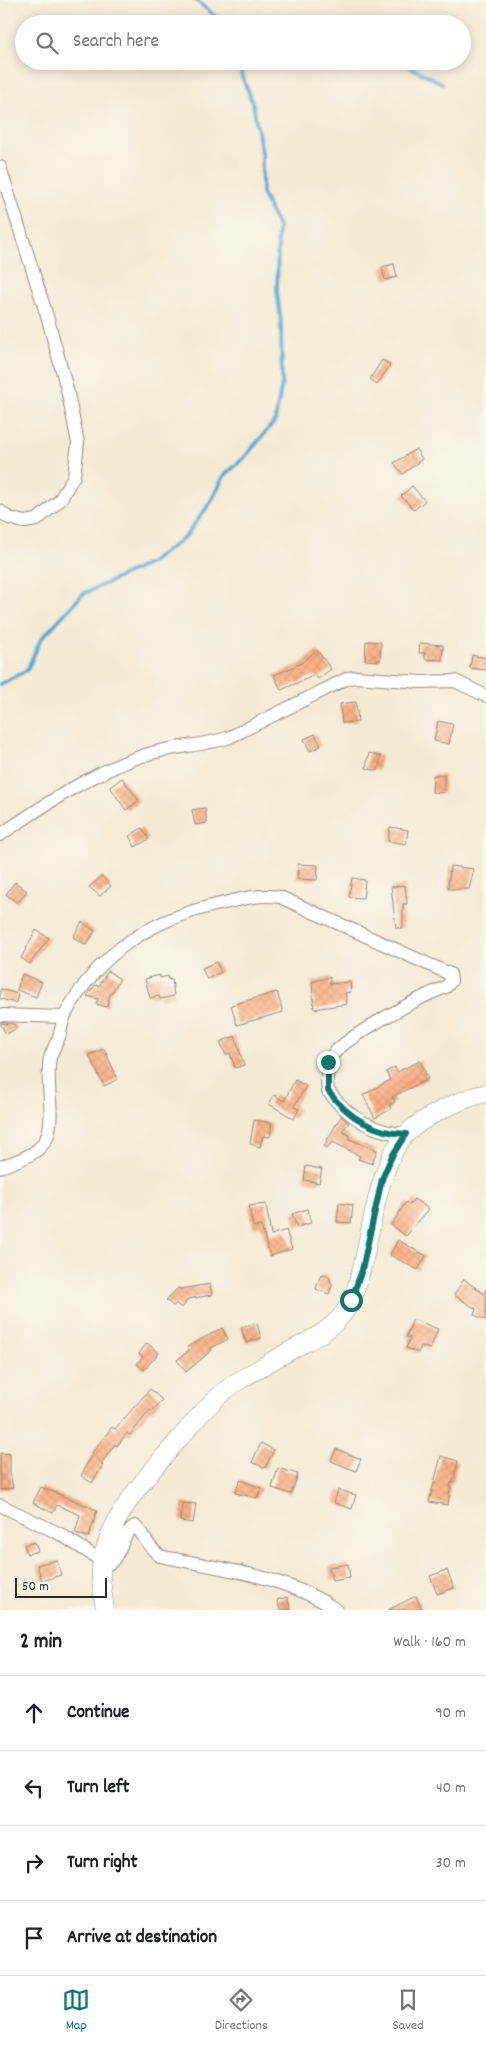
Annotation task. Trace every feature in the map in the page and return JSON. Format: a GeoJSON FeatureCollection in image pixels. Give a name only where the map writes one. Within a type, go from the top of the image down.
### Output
{"type":"FeatureCollection","features":[{"type":"Feature","properties":{"kind":"main road"},"geometry":{"type":"LineString","coordinates":[[105,1610],[102,1590],[102,1560],[117,1522],[155,1465],[222,1393],[239,1380],[321,1332],[342,1315],[351,1300],[362,1270],[382,1179],[392,1156],[406,1134],[461,1100],[486,1093]]}},
{"type":"Feature","properties":{"kind":"street"},"geometry":{"type":"LineString","coordinates":[[0,167],[49,325],[67,389],[78,443],[74,476],[60,500],[37,520],[24,522],[9,518],[0,511]]}},
{"type":"Feature","properties":{"kind":"street"},"geometry":{"type":"LineString","coordinates":[[0,835],[81,783],[116,765],[148,754],[194,744],[216,742],[230,737],[348,678],[363,677],[421,682],[455,681],[486,696]]}},
{"type":"Feature","properties":{"kind":"street"},"geometry":{"type":"LineString","coordinates":[[0,1168],[28,1156],[42,1146],[48,1135],[50,1057],[64,1017],[101,963],[136,937],[190,911],[262,896],[280,897],[450,974],[451,981],[446,987],[387,1016],[344,1043],[328,1062],[328,1091],[345,1109],[375,1129],[387,1134],[406,1134]]}},
{"type":"Feature","properties":{"kind":"street"},"geometry":{"type":"LineString","coordinates":[[0,1015],[64,1017]]}},
{"type":"Feature","properties":{"kind":"street"},"geometry":{"type":"LineString","coordinates":[[0,1505],[60,1534],[110,1563],[116,1557],[128,1530],[135,1526],[142,1532],[150,1548],[160,1556],[278,1581],[315,1595],[337,1610]]}},
{"type":"Feature","properties":{"kind":"building"},"geometry":{"type":"Polygon","coordinates":[[[394,264],[397,277],[385,280],[382,267],[394,264]]]}},
{"type":"Feature","properties":{"kind":"building"},"geometry":{"type":"Polygon","coordinates":[[[382,360],[390,365],[377,385],[370,379],[382,360]]]}},
{"type":"Feature","properties":{"kind":"building"},"geometry":{"type":"Polygon","coordinates":[[[416,449],[422,459],[403,474],[394,463],[416,449]]]}},
{"type":"Feature","properties":{"kind":"building"},"geometry":{"type":"Polygon","coordinates":[[[412,486],[425,501],[414,510],[401,496],[412,486]]]}},
{"type":"Feature","properties":{"kind":"building"},"geometry":{"type":"Polygon","coordinates":[[[366,641],[381,642],[380,661],[365,660],[366,641]]]}},
{"type":"Feature","properties":{"kind":"building"},"geometry":{"type":"Polygon","coordinates":[[[420,643],[443,645],[442,660],[425,659],[425,653],[419,653],[420,643]]]}},
{"type":"Feature","properties":{"kind":"building"},"geometry":{"type":"Polygon","coordinates":[[[317,650],[331,669],[318,679],[315,675],[281,690],[274,675],[300,664],[317,650]]]}},
{"type":"Feature","properties":{"kind":"building"},"geometry":{"type":"Polygon","coordinates":[[[472,655],[486,658],[486,670],[470,668],[472,655]]]}},
{"type":"Feature","properties":{"kind":"building"},"geometry":{"type":"Polygon","coordinates":[[[356,702],[358,722],[342,723],[340,704],[356,702]]]}},
{"type":"Feature","properties":{"kind":"building"},"geometry":{"type":"Polygon","coordinates":[[[438,721],[453,724],[449,744],[434,741],[438,721]]]}},
{"type":"Feature","properties":{"kind":"building"},"geometry":{"type":"Polygon","coordinates":[[[315,734],[321,746],[310,751],[304,739],[315,734]]]}},
{"type":"Feature","properties":{"kind":"building"},"geometry":{"type":"Polygon","coordinates":[[[369,753],[381,756],[378,771],[366,768],[369,753]]]}},
{"type":"Feature","properties":{"kind":"building"},"geometry":{"type":"Polygon","coordinates":[[[433,775],[444,775],[444,793],[432,792],[433,775]]]}},
{"type":"Feature","properties":{"kind":"building"},"geometry":{"type":"Polygon","coordinates":[[[122,778],[139,801],[126,810],[110,787],[122,778]]]}},
{"type":"Feature","properties":{"kind":"building"},"geometry":{"type":"Polygon","coordinates":[[[205,808],[207,823],[195,825],[192,810],[205,808]]]}},
{"type":"Feature","properties":{"kind":"building"},"geometry":{"type":"Polygon","coordinates":[[[390,827],[408,830],[406,844],[388,841],[390,827]]]}},
{"type":"Feature","properties":{"kind":"building"},"geometry":{"type":"Polygon","coordinates":[[[142,828],[149,839],[135,847],[129,836],[142,828]]]}},
{"type":"Feature","properties":{"kind":"building"},"geometry":{"type":"Polygon","coordinates":[[[298,864],[318,865],[317,880],[297,879],[298,864]]]}},
{"type":"Feature","properties":{"kind":"building"},"geometry":{"type":"Polygon","coordinates":[[[450,866],[474,869],[469,889],[448,889],[450,866]]]}},
{"type":"Feature","properties":{"kind":"building"},"geometry":{"type":"Polygon","coordinates":[[[102,876],[111,886],[100,896],[89,887],[102,876]]]}},
{"type":"Feature","properties":{"kind":"building"},"geometry":{"type":"Polygon","coordinates":[[[352,878],[365,880],[363,898],[349,897],[352,878]]]}},
{"type":"Feature","properties":{"kind":"building"},"geometry":{"type":"Polygon","coordinates":[[[15,882],[27,891],[17,903],[6,894],[15,882]]]}},
{"type":"Feature","properties":{"kind":"building"},"geometry":{"type":"Polygon","coordinates":[[[405,885],[407,904],[403,904],[403,928],[396,928],[391,887],[405,885]]]}},
{"type":"Feature","properties":{"kind":"building"},"geometry":{"type":"Polygon","coordinates":[[[82,922],[95,931],[86,945],[73,937],[82,922]]]}},
{"type":"Feature","properties":{"kind":"building"},"geometry":{"type":"Polygon","coordinates":[[[36,930],[49,938],[30,964],[21,958],[36,930]]]}},
{"type":"Feature","properties":{"kind":"building"},"geometry":{"type":"Polygon","coordinates":[[[216,962],[221,972],[207,979],[202,968],[216,962]]]}},
{"type":"Feature","properties":{"kind":"building"},"geometry":{"type":"Polygon","coordinates":[[[108,971],[120,979],[110,995],[107,1007],[96,1004],[98,999],[87,996],[95,985],[99,986],[108,971]]]}},
{"type":"Feature","properties":{"kind":"building"},"geometry":{"type":"Polygon","coordinates":[[[22,974],[42,982],[36,997],[17,990],[22,974]]]}},
{"type":"Feature","properties":{"kind":"building"},"geometry":{"type":"Polygon","coordinates":[[[160,975],[160,978],[168,976],[169,980],[172,979],[174,996],[160,999],[159,996],[150,998],[145,979],[160,975]]]}},
{"type":"Feature","properties":{"kind":"building"},"geometry":{"type":"Polygon","coordinates":[[[330,977],[330,984],[350,982],[351,992],[345,993],[347,1004],[314,1009],[312,982],[330,977]]]}},
{"type":"Feature","properties":{"kind":"building"},"geometry":{"type":"Polygon","coordinates":[[[0,989],[18,994],[16,1003],[0,999],[0,989]]]}},
{"type":"Feature","properties":{"kind":"building"},"geometry":{"type":"Polygon","coordinates":[[[277,992],[283,1012],[237,1025],[231,1005],[277,992]]]}},
{"type":"Feature","properties":{"kind":"building"},"geometry":{"type":"Polygon","coordinates":[[[0,1023],[14,1024],[17,1028],[6,1034],[0,1023]]]}},
{"type":"Feature","properties":{"kind":"building"},"geometry":{"type":"Polygon","coordinates":[[[235,1036],[244,1065],[235,1068],[230,1053],[226,1055],[220,1042],[235,1036]]]}},
{"type":"Feature","properties":{"kind":"building"},"geometry":{"type":"Polygon","coordinates":[[[104,1049],[118,1079],[104,1086],[89,1055],[104,1049]]]}},
{"type":"Feature","properties":{"kind":"building"},"geometry":{"type":"Polygon","coordinates":[[[420,1061],[428,1079],[392,1097],[395,1102],[389,1105],[391,1109],[375,1118],[363,1095],[390,1080],[386,1072],[395,1067],[397,1072],[420,1061]]]}},
{"type":"Feature","properties":{"kind":"building"},"geometry":{"type":"Polygon","coordinates":[[[295,1080],[306,1086],[294,1107],[299,1109],[294,1119],[269,1104],[274,1095],[284,1101],[295,1080]]]}},
{"type":"Feature","properties":{"kind":"building"},"geometry":{"type":"Polygon","coordinates":[[[341,1116],[349,1123],[342,1131],[350,1136],[349,1139],[377,1150],[372,1164],[358,1159],[360,1156],[333,1142],[327,1148],[324,1146],[341,1116]]]}},
{"type":"Feature","properties":{"kind":"building"},"geometry":{"type":"Polygon","coordinates":[[[254,1120],[272,1123],[270,1137],[263,1136],[260,1147],[250,1144],[254,1120]]]}},
{"type":"Feature","properties":{"kind":"building"},"geometry":{"type":"Polygon","coordinates":[[[306,1166],[322,1169],[319,1183],[304,1180],[306,1166]]]}},
{"type":"Feature","properties":{"kind":"building"},"geometry":{"type":"Polygon","coordinates":[[[414,1199],[429,1209],[406,1236],[391,1225],[406,1202],[410,1205],[414,1199]]]}},
{"type":"Feature","properties":{"kind":"building"},"geometry":{"type":"Polygon","coordinates":[[[339,1203],[353,1205],[351,1223],[337,1222],[339,1203]]]}},
{"type":"Feature","properties":{"kind":"building"},"geometry":{"type":"Polygon","coordinates":[[[266,1204],[271,1235],[286,1230],[292,1249],[270,1256],[261,1226],[253,1227],[249,1206],[266,1204]]]}},
{"type":"Feature","properties":{"kind":"building"},"geometry":{"type":"Polygon","coordinates":[[[307,1209],[311,1223],[297,1227],[292,1214],[307,1209]]]}},
{"type":"Feature","properties":{"kind":"building"},"geometry":{"type":"Polygon","coordinates":[[[398,1240],[426,1256],[418,1270],[390,1255],[398,1240]]]}},
{"type":"Feature","properties":{"kind":"building"},"geometry":{"type":"Polygon","coordinates":[[[321,1274],[329,1277],[332,1286],[329,1294],[316,1289],[321,1274]]]}},
{"type":"Feature","properties":{"kind":"building"},"geometry":{"type":"Polygon","coordinates":[[[464,1279],[484,1294],[486,1289],[486,1320],[474,1315],[476,1309],[454,1295],[464,1279]]]}},
{"type":"Feature","properties":{"kind":"building"},"geometry":{"type":"Polygon","coordinates":[[[210,1284],[212,1295],[188,1299],[182,1308],[176,1304],[173,1306],[166,1300],[178,1288],[210,1284]]]}},
{"type":"Feature","properties":{"kind":"building"},"geometry":{"type":"Polygon","coordinates":[[[413,1319],[438,1329],[430,1349],[421,1346],[418,1353],[406,1348],[410,1338],[406,1337],[413,1319]]]}},
{"type":"Feature","properties":{"kind":"building"},"geometry":{"type":"Polygon","coordinates":[[[257,1323],[261,1338],[246,1343],[241,1327],[257,1323]]]}},
{"type":"Feature","properties":{"kind":"building"},"geometry":{"type":"Polygon","coordinates":[[[222,1328],[228,1339],[211,1348],[212,1350],[186,1372],[177,1360],[189,1350],[187,1347],[222,1328]]]}},
{"type":"Feature","properties":{"kind":"building"},"geometry":{"type":"Polygon","coordinates":[[[147,1343],[159,1353],[144,1370],[137,1364],[143,1357],[139,1354],[147,1343]]]}},
{"type":"Feature","properties":{"kind":"building"},"geometry":{"type":"Polygon","coordinates":[[[150,1389],[162,1400],[152,1411],[150,1410],[130,1435],[127,1433],[117,1446],[115,1444],[101,1464],[103,1465],[92,1483],[81,1476],[94,1450],[112,1427],[115,1429],[150,1389]]]}},
{"type":"Feature","properties":{"kind":"building"},"geometry":{"type":"Polygon","coordinates":[[[261,1443],[274,1450],[265,1468],[252,1462],[261,1443]]]}},
{"type":"Feature","properties":{"kind":"building"},"geometry":{"type":"Polygon","coordinates":[[[336,1449],[361,1459],[356,1471],[331,1461],[336,1449]]]}},
{"type":"Feature","properties":{"kind":"building"},"geometry":{"type":"Polygon","coordinates":[[[0,1453],[10,1454],[10,1473],[13,1488],[0,1490],[0,1453]]]}},
{"type":"Feature","properties":{"kind":"building"},"geometry":{"type":"Polygon","coordinates":[[[441,1456],[458,1461],[453,1483],[451,1482],[448,1505],[429,1502],[441,1456]]]}},
{"type":"Feature","properties":{"kind":"building"},"geometry":{"type":"Polygon","coordinates":[[[278,1468],[298,1474],[291,1494],[272,1488],[278,1468]]]}},
{"type":"Feature","properties":{"kind":"building"},"geometry":{"type":"Polygon","coordinates":[[[240,1480],[261,1488],[257,1498],[235,1493],[240,1480]]]}},
{"type":"Feature","properties":{"kind":"building"},"geometry":{"type":"Polygon","coordinates":[[[41,1487],[97,1510],[89,1537],[75,1533],[80,1515],[57,1505],[53,1513],[33,1503],[41,1487]]]}},
{"type":"Feature","properties":{"kind":"building"},"geometry":{"type":"Polygon","coordinates":[[[338,1490],[356,1495],[352,1509],[334,1503],[338,1490]]]}},
{"type":"Feature","properties":{"kind":"building"},"geometry":{"type":"Polygon","coordinates":[[[182,1503],[196,1504],[193,1523],[180,1521],[182,1503]]]}},
{"type":"Feature","properties":{"kind":"building"},"geometry":{"type":"Polygon","coordinates":[[[35,1542],[38,1551],[27,1554],[24,1545],[35,1542]]]}},
{"type":"Feature","properties":{"kind":"building"},"geometry":{"type":"Polygon","coordinates":[[[57,1560],[61,1575],[42,1581],[37,1565],[57,1560]]]}},
{"type":"Feature","properties":{"kind":"building"},"geometry":{"type":"Polygon","coordinates":[[[348,1564],[350,1578],[332,1581],[329,1567],[348,1564]]]}},
{"type":"Feature","properties":{"kind":"building"},"geometry":{"type":"Polygon","coordinates":[[[447,1570],[454,1588],[437,1594],[430,1576],[447,1570]]]}},
{"type":"Feature","properties":{"kind":"building"},"geometry":{"type":"Polygon","coordinates":[[[416,1596],[422,1610],[388,1610],[416,1596]]]}},
{"type":"Feature","properties":{"kind":"building"},"geometry":{"type":"Polygon","coordinates":[[[287,1597],[291,1610],[280,1610],[277,1600],[287,1597]]]}},
{"type":"Feature","properties":{"kind":"waterway"},"geometry":{"type":"LineString","coordinates":[[196,0],[214,15]]}},
{"type":"Feature","properties":{"kind":"waterway"},"geometry":{"type":"LineString","coordinates":[[0,684],[27,670],[41,639],[83,594],[150,563],[185,537],[210,503],[224,476],[244,458],[275,421],[282,383],[281,322],[277,291],[278,227],[262,193],[262,154],[253,104],[240,70]]}},
{"type":"Feature","properties":{"kind":"waterway"},"geometry":{"type":"LineString","coordinates":[[340,70],[345,70]]}},
{"type":"Feature","properties":{"kind":"waterway"},"geometry":{"type":"LineString","coordinates":[[416,70],[442,83]]}},
{"type":"Feature","properties":{"kind":"route"},"geometry":{"type":"LineString","coordinates":[[328,1062],[328,1091],[334,1099],[364,1123],[375,1129],[387,1134],[406,1134],[392,1156],[382,1179],[362,1270],[351,1300]]}}]}
